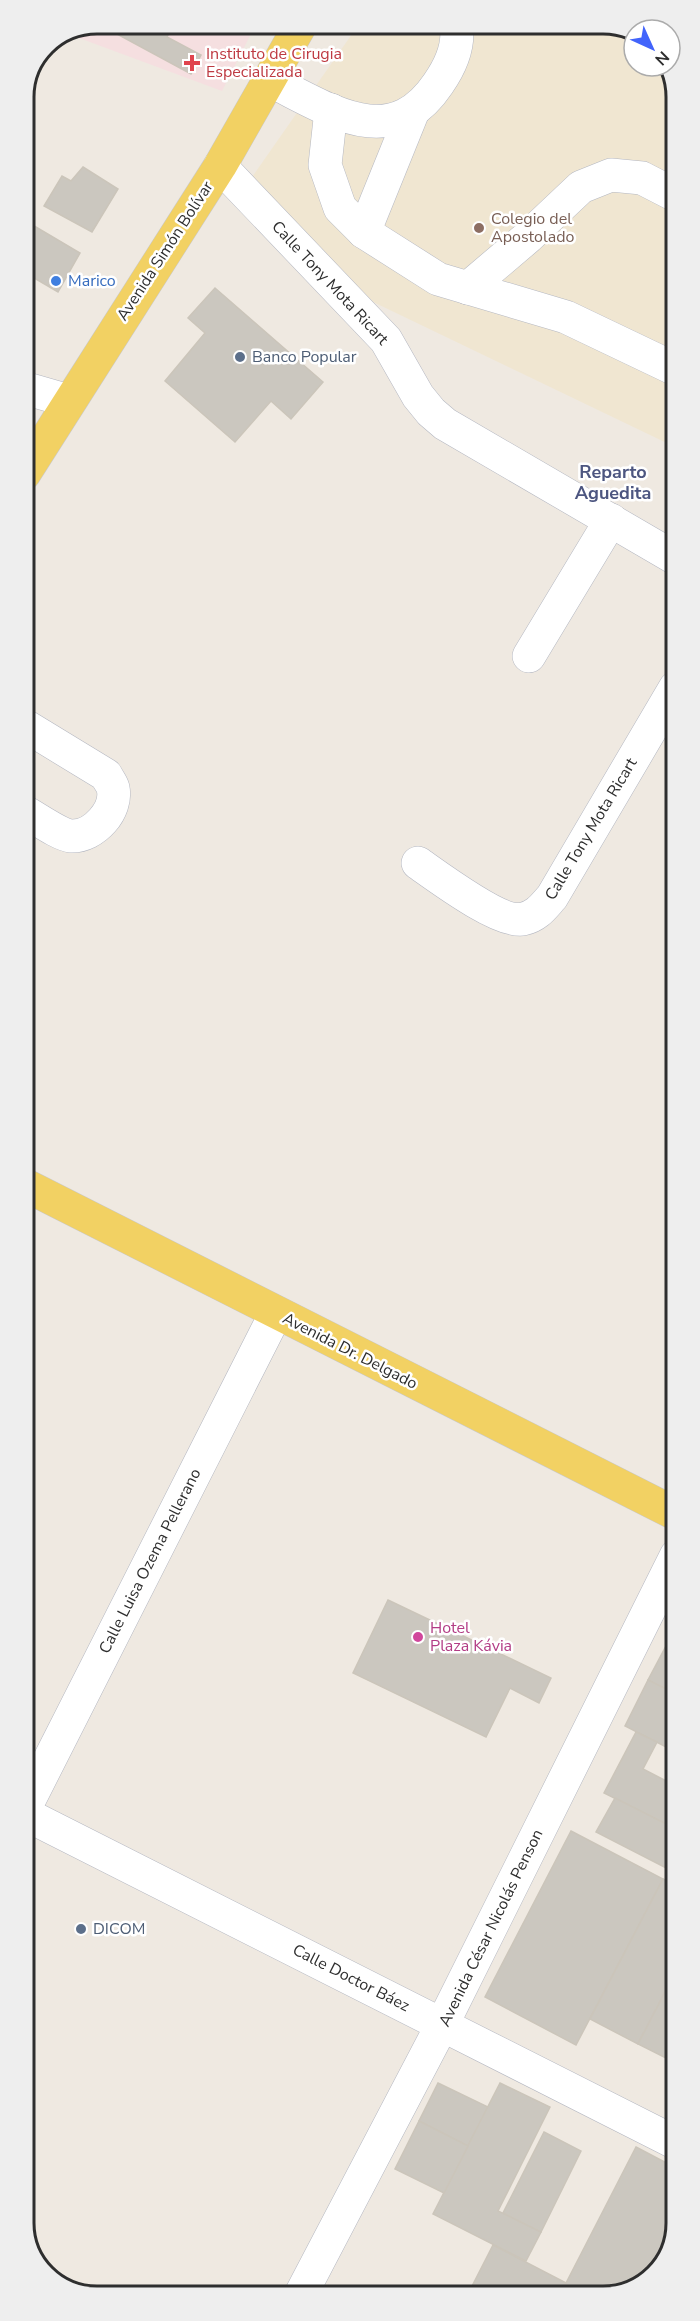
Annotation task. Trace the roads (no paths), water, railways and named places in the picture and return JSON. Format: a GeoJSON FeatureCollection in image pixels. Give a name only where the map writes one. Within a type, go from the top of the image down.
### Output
{"type":"FeatureCollection","features":[{"type":"Feature","properties":{"kind":"main road","name":"Avenida Simón Bolívar"},"geometry":{"type":"LineString","coordinates":[[34,458],[220,165],[295,34]]}},
{"type":"Feature","properties":{"kind":"main road","name":"Avenida Dr. Delgado"},"geometry":{"type":"LineString","coordinates":[[34,1190],[666,1510]]}},
{"type":"Feature","properties":{"kind":"street"},"geometry":{"type":"LineString","coordinates":[[269,80],[347,118],[377,122],[400,118],[427,100],[445,74],[454,55],[455,35]]}},
{"type":"Feature","properties":{"kind":"street"},"geometry":{"type":"LineString","coordinates":[[331,110],[325,165],[340,208],[364,232],[438,279],[566,317],[666,365]]}},
{"type":"Feature","properties":{"kind":"street"},"geometry":{"type":"LineString","coordinates":[[364,232],[413,111]]}},
{"type":"Feature","properties":{"kind":"street","name":"Calle Tony Mota Ricart"},"geometry":{"type":"LineString","coordinates":[[220,165],[386,340],[418,396],[431,412],[446,424],[666,553]]}},
{"type":"Feature","properties":{"kind":"street"},"geometry":{"type":"LineString","coordinates":[[468,288],[528,237],[581,187],[610,175],[642,178],[666,190]]}},
{"type":"Feature","properties":{"kind":"street"},"geometry":{"type":"LineString","coordinates":[[34,391],[69,401]]}},
{"type":"Feature","properties":{"kind":"street"},"geometry":{"type":"LineString","coordinates":[[529,656],[611,520]]}},
{"type":"Feature","properties":{"kind":"street","name":"Calle Tony Mota Ricart"},"geometry":{"type":"LineString","coordinates":[[418,863],[498,915],[521,920],[538,913],[552,897],[666,703]]}},
{"type":"Feature","properties":{"kind":"street"},"geometry":{"type":"LineString","coordinates":[[34,731],[106,775],[113,788],[112,804],[103,821],[86,834],[69,836],[34,817]]}},
{"type":"Feature","properties":{"kind":"street","name":"Calle Luisa Ozema Pellerano"},"geometry":{"type":"LineString","coordinates":[[34,1790],[276,1313]]}},
{"type":"Feature","properties":{"kind":"street","name":"Avenida César Nicolás Penson"},"geometry":{"type":"LineString","coordinates":[[305,2286],[442,2025],[666,1576]]}},
{"type":"Feature","properties":{"kind":"street","name":"Calle Doctor Báez"},"geometry":{"type":"LineString","coordinates":[[34,1819],[666,2138]]}},
{"type":"Feature","properties":{"kind":"place","name":"Instituto de Cirugia Especializada"},"geometry":{"type":"Point","coordinates":[192,63]}},
{"type":"Feature","properties":{"kind":"place","name":"Colegio del Apostolado"},"geometry":{"type":"Point","coordinates":[479,228]}},
{"type":"Feature","properties":{"kind":"place","name":"Marico"},"geometry":{"type":"Point","coordinates":[56,281]}},
{"type":"Feature","properties":{"kind":"place","name":"Banco Popular"},"geometry":{"type":"Point","coordinates":[240,357]}},
{"type":"Feature","properties":{"kind":"place","name":"Hotel Plaza Kávia"},"geometry":{"type":"Point","coordinates":[418,1637]}},
{"type":"Feature","properties":{"kind":"place","name":"DICOM"},"geometry":{"type":"Point","coordinates":[81,1929]}},
{"type":"Feature","properties":{"kind":"district","name":"Reparto Aguedita"},"geometry":{"type":"Point","coordinates":[613,482]}}]}
